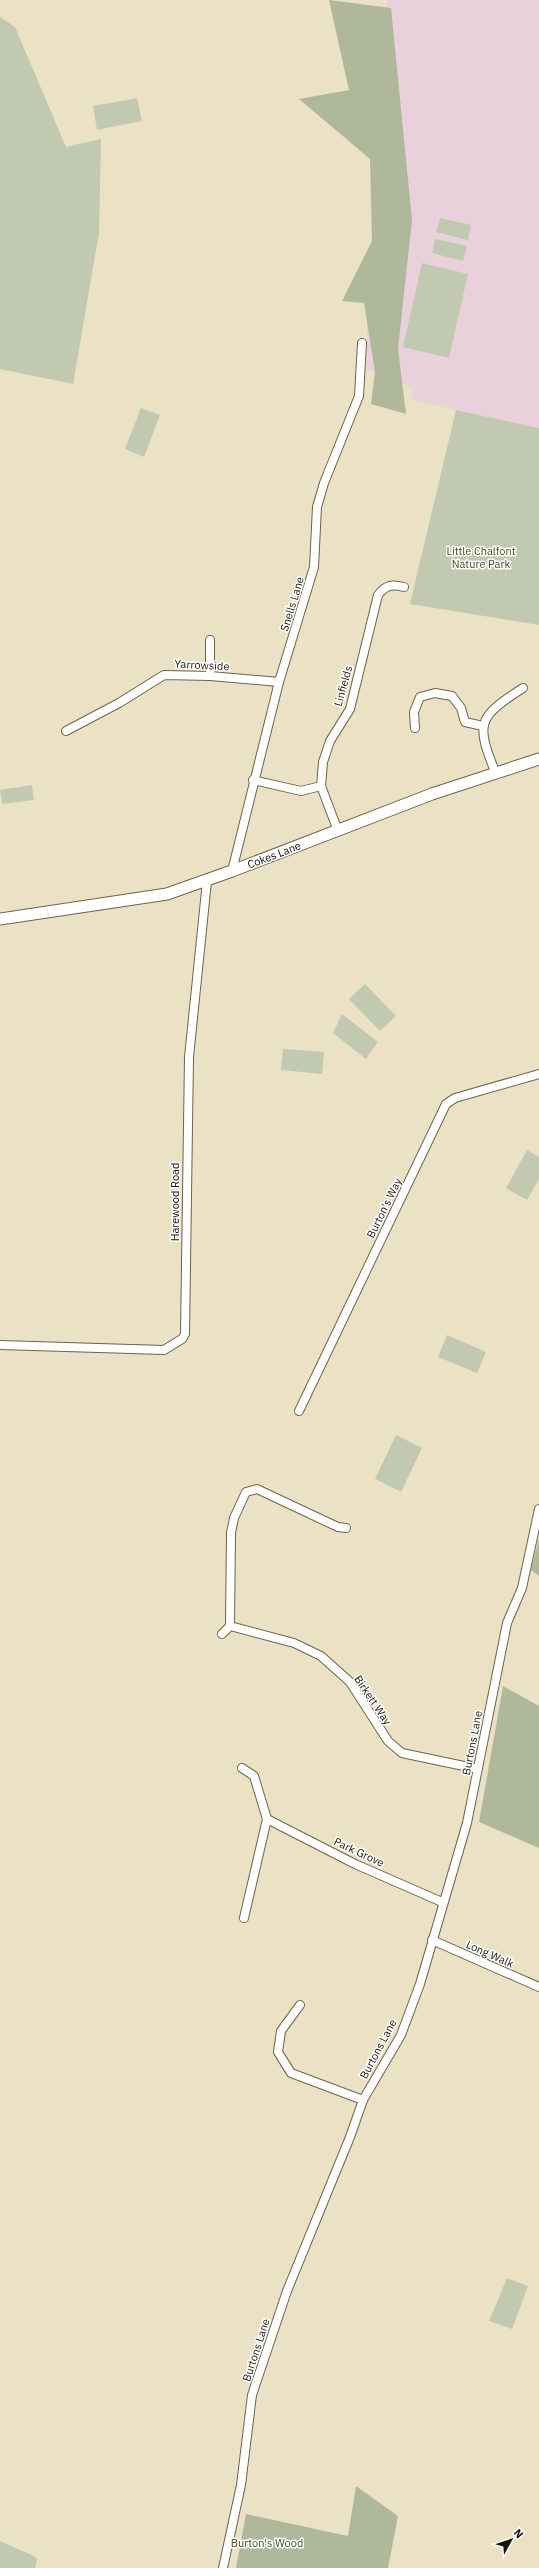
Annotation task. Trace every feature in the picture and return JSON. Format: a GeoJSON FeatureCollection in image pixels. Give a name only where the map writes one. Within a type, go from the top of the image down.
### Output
{"type":"FeatureCollection","features":[{"type":"Feature","properties":{"kind":"main road","name":"Cokes Lane"},"geometry":{"type":"LineString","coordinates":[[0,919],[167,894],[232,872],[432,794],[539,759]]}},
{"type":"Feature","properties":{"kind":"street","name":"Snells Lane"},"geometry":{"type":"LineString","coordinates":[[232,872],[253,780],[279,682],[314,567],[317,507],[320,495],[359,396],[362,343]]}},
{"type":"Feature","properties":{"kind":"street","name":"Linfields"},"geometry":{"type":"LineString","coordinates":[[338,831],[321,786],[323,762],[330,741],[350,709],[378,595],[384,587],[391,584],[404,588]]}},
{"type":"Feature","properties":{"kind":"street"},"geometry":{"type":"LineString","coordinates":[[210,640],[210,676]]}},
{"type":"Feature","properties":{"kind":"street","name":"Yarrowside"},"geometry":{"type":"LineString","coordinates":[[66,731],[119,703],[164,675],[210,676],[279,682]]}},
{"type":"Feature","properties":{"kind":"street"},"geometry":{"type":"LineString","coordinates":[[496,774],[484,743],[483,726],[486,717],[499,703],[523,688]]}},
{"type":"Feature","properties":{"kind":"street"},"geometry":{"type":"LineString","coordinates":[[415,728],[414,712],[420,697],[435,693],[452,696],[461,708],[465,722],[483,726]]}},
{"type":"Feature","properties":{"kind":"street"},"geometry":{"type":"LineString","coordinates":[[253,780],[301,791],[321,786]]}},
{"type":"Feature","properties":{"kind":"street","name":"Harewood Road"},"geometry":{"type":"LineString","coordinates":[[0,1345],[164,1350],[182,1339],[185,1334],[189,1058],[207,881]]}},
{"type":"Feature","properties":{"kind":"street","name":"Burton's Way"},"geometry":{"type":"LineString","coordinates":[[299,1410],[446,1104],[454,1098],[539,1074]]}},
{"type":"Feature","properties":{"kind":"street"},"geometry":{"type":"LineString","coordinates":[[222,1634],[230,1626],[231,1533],[234,1518],[246,1492],[257,1489],[338,1527],[346,1528]]}},
{"type":"Feature","properties":{"kind":"street","name":"Burtons Lane"},"geometry":{"type":"LineString","coordinates":[[223,2568],[241,2485],[252,2395],[287,2291],[350,2137],[363,2100],[400,2035],[420,1984],[442,1902],[467,1823],[507,1623],[522,1588],[539,1509]]}},
{"type":"Feature","properties":{"kind":"street","name":"Birkett Way"},"geometry":{"type":"LineString","coordinates":[[230,1626],[294,1643],[321,1656],[350,1682],[388,1741],[402,1753],[478,1769]]}},
{"type":"Feature","properties":{"kind":"street"},"geometry":{"type":"LineString","coordinates":[[242,1768],[254,1776],[267,1819],[244,1918]]}},
{"type":"Feature","properties":{"kind":"street","name":"Park Grove"},"geometry":{"type":"LineString","coordinates":[[267,1819],[355,1864],[442,1902]]}},
{"type":"Feature","properties":{"kind":"street","name":"Long Walk"},"geometry":{"type":"LineString","coordinates":[[432,1940],[539,1987]]}},
{"type":"Feature","properties":{"kind":"street"},"geometry":{"type":"LineString","coordinates":[[300,2005],[281,2031],[278,2052],[291,2073],[363,2100]]}},
{"type":"Feature","properties":{"kind":"shaded area"},"geometry":{"type":"Polygon","coordinates":[[[388,0],[539,0],[539,428],[411,400],[413,388],[367,370],[367,303],[372,256],[378,27],[388,0]]]}},
{"type":"Feature","properties":{"kind":"green space"},"geometry":{"type":"Polygon","coordinates":[[[329,0],[391,8],[412,220],[398,349],[406,414],[371,404],[375,372],[364,303],[342,301],[372,241],[370,159],[299,99],[349,90],[329,0]]]}},
{"type":"Feature","properties":{"kind":"green space"},"geometry":{"type":"Polygon","coordinates":[[[0,17],[15,27],[66,147],[101,139],[99,233],[73,384],[0,369],[0,17]]]}},
{"type":"Feature","properties":{"kind":"green space"},"geometry":{"type":"Polygon","coordinates":[[[137,98],[142,121],[97,130],[93,106],[137,98]]]}},
{"type":"Feature","properties":{"kind":"green space"},"geometry":{"type":"Polygon","coordinates":[[[440,218],[471,225],[468,240],[436,232],[440,218]]]}},
{"type":"Feature","properties":{"kind":"green space"},"geometry":{"type":"Polygon","coordinates":[[[435,239],[467,246],[463,261],[432,253],[435,239]]]}},
{"type":"Feature","properties":{"kind":"green space"},"geometry":{"type":"Polygon","coordinates":[[[422,263],[468,274],[449,358],[403,347],[422,263]]]}},
{"type":"Feature","properties":{"kind":"green space"},"geometry":{"type":"Polygon","coordinates":[[[141,408],[160,415],[144,457],[125,449],[141,408]]]}},
{"type":"Feature","properties":{"kind":"green space","name":"Little Chalfont Nature Park"},"geometry":{"type":"Polygon","coordinates":[[[456,410],[539,428],[539,625],[410,604],[456,410]]]}},
{"type":"Feature","properties":{"kind":"green space"},"geometry":{"type":"Polygon","coordinates":[[[32,785],[34,800],[2,804],[0,790],[32,785]]]}},
{"type":"Feature","properties":{"kind":"green space"},"geometry":{"type":"Polygon","coordinates":[[[365,984],[396,1016],[380,1031],[349,999],[365,984]]]}},
{"type":"Feature","properties":{"kind":"green space"},"geometry":{"type":"Polygon","coordinates":[[[342,1014],[378,1042],[366,1059],[333,1033],[342,1014]]]}},
{"type":"Feature","properties":{"kind":"green space"},"geometry":{"type":"Polygon","coordinates":[[[283,1049],[324,1052],[322,1074],[281,1070],[283,1049]]]}},
{"type":"Feature","properties":{"kind":"green space"},"geometry":{"type":"Polygon","coordinates":[[[527,1150],[539,1157],[539,1179],[527,1200],[506,1188],[527,1150]]]}},
{"type":"Feature","properties":{"kind":"green space"},"geometry":{"type":"Polygon","coordinates":[[[447,1335],[486,1352],[477,1373],[438,1357],[447,1335]]]}},
{"type":"Feature","properties":{"kind":"green space"},"geometry":{"type":"Polygon","coordinates":[[[396,1435],[422,1448],[401,1492],[375,1479],[396,1435]]]}},
{"type":"Feature","properties":{"kind":"green space"},"geometry":{"type":"Polygon","coordinates":[[[539,1538],[539,1576],[531,1570],[539,1538]]]}},
{"type":"Feature","properties":{"kind":"green space"},"geometry":{"type":"Polygon","coordinates":[[[503,1686],[539,1706],[539,1848],[479,1822],[503,1686]]]}},
{"type":"Feature","properties":{"kind":"green space"},"geometry":{"type":"Polygon","coordinates":[[[507,2278],[528,2286],[512,2329],[489,2321],[507,2278]]]}},
{"type":"Feature","properties":{"kind":"green space","name":"Burton's Wood"},"geometry":{"type":"Polygon","coordinates":[[[356,2486],[398,2516],[388,2568],[236,2568],[246,2514],[348,2536],[356,2486]]]}},
{"type":"Feature","properties":{"kind":"green space"},"geometry":{"type":"Polygon","coordinates":[[[0,2541],[34,2556],[37,2559],[35,2568],[0,2568],[0,2541]]]}}]}
